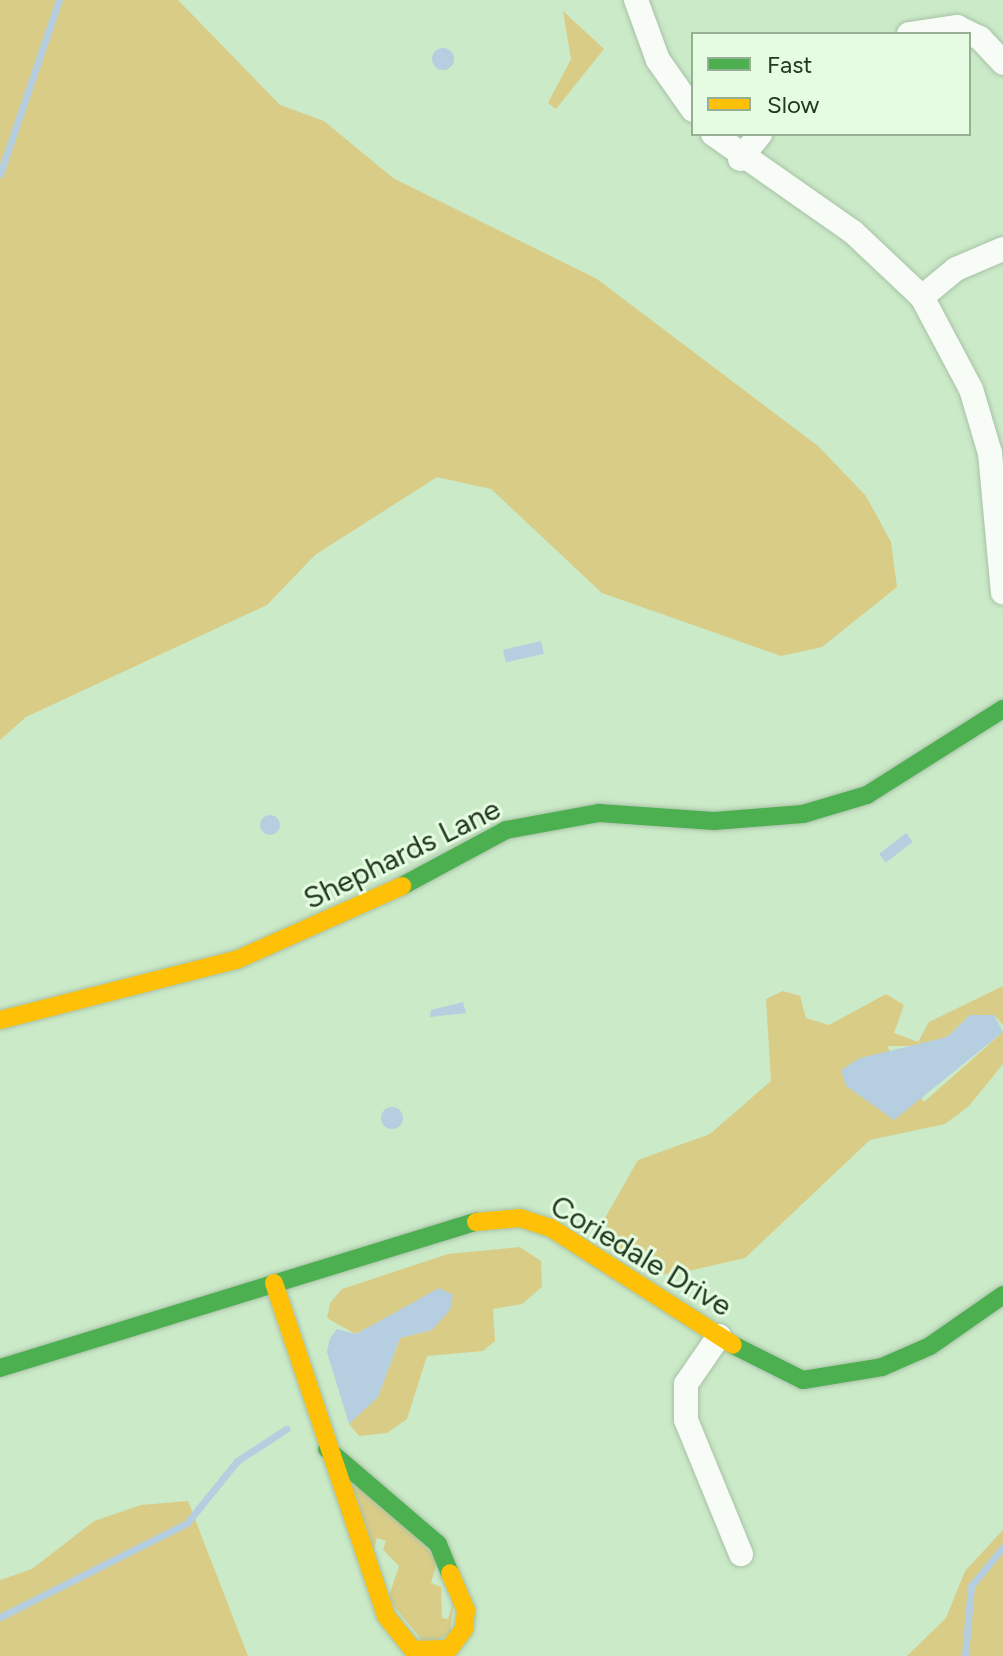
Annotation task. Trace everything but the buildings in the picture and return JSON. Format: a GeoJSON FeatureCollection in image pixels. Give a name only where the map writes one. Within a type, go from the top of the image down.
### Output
{"type":"FeatureCollection","features":[{"type":"Feature","properties":{"kind":"street"},"geometry":{"type":"LineString","coordinates":[[636,0],[658,60],[691,107]]}},
{"type":"Feature","properties":{"kind":"street"},"geometry":{"type":"LineString","coordinates":[[923,32],[957,27],[967,32]]}},
{"type":"Feature","properties":{"kind":"street"},"geometry":{"type":"LineString","coordinates":[[971,34],[980,38],[1003,63]]}},
{"type":"Feature","properties":{"kind":"street"},"geometry":{"type":"LineString","coordinates":[[715,136],[740,159],[853,232],[922,297],[971,389],[990,453],[1003,592]]}},
{"type":"Feature","properties":{"kind":"street"},"geometry":{"type":"LineString","coordinates":[[740,159],[758,136]]}},
{"type":"Feature","properties":{"kind":"street"},"geometry":{"type":"LineString","coordinates":[[922,297],[956,269],[1003,249]]}},
{"type":"Feature","properties":{"kind":"street","name":"Shephards Lane"},"geometry":{"type":"LineString","coordinates":[[0,1020],[236,960],[348,915],[506,830],[599,813],[714,821],[803,814],[867,795],[1003,709]]}},
{"type":"Feature","properties":{"kind":"street","name":"Coriedale Drive"},"geometry":{"type":"LineString","coordinates":[[0,1368],[485,1219],[520,1218],[551,1228],[719,1336],[803,1380],[840,1377],[930,1346],[1003,1295]]}},
{"type":"Feature","properties":{"kind":"street"},"geometry":{"type":"LineString","coordinates":[[274,1283],[327,1449],[393,1630],[424,1654],[449,1649],[464,1629],[466,1610],[438,1544],[327,1449]]}},
{"type":"Feature","properties":{"kind":"street"},"geometry":{"type":"LineString","coordinates":[[719,1336],[686,1384],[686,1420],[741,1554]]}},
{"type":"Feature","properties":{"kind":"shaded area"},"geometry":{"type":"Polygon","coordinates":[[[0,0],[178,0],[280,105],[324,121],[393,178],[597,279],[818,446],[866,496],[891,542],[897,587],[822,647],[781,656],[602,593],[491,489],[437,477],[315,555],[267,605],[26,717],[0,740],[0,0]]]}},
{"type":"Feature","properties":{"kind":"shaded area"},"geometry":{"type":"Polygon","coordinates":[[[563,11],[604,49],[556,109],[548,103],[571,59],[563,11]]]}},
{"type":"Feature","properties":{"kind":"shaded area"},"geometry":{"type":"Polygon","coordinates":[[[1003,986],[1003,1025],[994,1015],[970,1015],[947,1037],[922,1046],[887,1046],[924,1102],[1003,1032],[1003,1064],[969,1106],[945,1124],[870,1140],[745,1258],[671,1275],[636,1268],[611,1246],[605,1218],[638,1160],[710,1134],[771,1081],[766,999],[783,991],[800,996],[806,1018],[829,1025],[886,994],[904,1005],[894,1033],[918,1042],[929,1022],[1003,986]]]}},
{"type":"Feature","properties":{"kind":"shaded area"},"geometry":{"type":"Polygon","coordinates":[[[520,1247],[541,1261],[542,1287],[522,1304],[493,1309],[495,1341],[483,1351],[427,1356],[407,1419],[387,1433],[359,1436],[349,1424],[378,1397],[400,1338],[432,1330],[391,1316],[355,1334],[327,1318],[330,1303],[342,1289],[448,1254],[520,1247]]]}},
{"type":"Feature","properties":{"kind":"shaded area"},"geometry":{"type":"Polygon","coordinates":[[[347,1473],[438,1559],[431,1583],[441,1587],[442,1618],[448,1619],[454,1600],[450,1634],[426,1645],[388,1599],[399,1566],[383,1550],[386,1541],[377,1538],[372,1556],[347,1473]]]}},
{"type":"Feature","properties":{"kind":"shaded area"},"geometry":{"type":"Polygon","coordinates":[[[188,1501],[248,1656],[0,1656],[0,1580],[32,1569],[94,1521],[141,1505],[188,1501]]]}},
{"type":"Feature","properties":{"kind":"shaded area"},"geometry":{"type":"Polygon","coordinates":[[[1003,1530],[1003,1656],[907,1656],[946,1618],[965,1571],[1003,1530]]]}},
{"type":"Feature","properties":{"kind":"water"},"geometry":{"type":"Polygon","coordinates":[[[439,48],[447,48],[454,59],[447,70],[439,70],[432,63],[432,55],[439,48]]]}},
{"type":"Feature","properties":{"kind":"water"},"geometry":{"type":"Polygon","coordinates":[[[541,641],[544,654],[506,662],[503,650],[541,641]]]}},
{"type":"Feature","properties":{"kind":"water"},"geometry":{"type":"Polygon","coordinates":[[[270,815],[277,818],[280,825],[277,832],[270,835],[263,832],[260,825],[263,818],[270,815]]]}},
{"type":"Feature","properties":{"kind":"water"},"geometry":{"type":"Polygon","coordinates":[[[906,833],[913,842],[886,863],[879,854],[906,833]]]}},
{"type":"Feature","properties":{"kind":"water"},"geometry":{"type":"Polygon","coordinates":[[[463,1002],[466,1013],[430,1017],[431,1010],[463,1002]]]}},
{"type":"Feature","properties":{"kind":"water"},"geometry":{"type":"Polygon","coordinates":[[[970,1015],[994,1015],[1003,1032],[894,1120],[846,1086],[841,1070],[860,1058],[947,1037],[970,1015]]]}},
{"type":"Feature","properties":{"kind":"water"},"geometry":{"type":"Polygon","coordinates":[[[392,1107],[403,1118],[392,1129],[381,1118],[392,1107]]]}},
{"type":"Feature","properties":{"kind":"water"},"geometry":{"type":"Polygon","coordinates":[[[439,1288],[453,1295],[450,1310],[432,1330],[400,1338],[378,1397],[349,1424],[327,1352],[330,1338],[337,1329],[356,1334],[439,1288]]]}},
{"type":"Feature","properties":{"kind":"waterway"},"geometry":{"type":"LineString","coordinates":[[0,174],[59,0]]}},
{"type":"Feature","properties":{"kind":"waterway"},"geometry":{"type":"LineString","coordinates":[[0,1617],[187,1523],[237,1461],[286,1429]]}},
{"type":"Feature","properties":{"kind":"waterway"},"geometry":{"type":"LineString","coordinates":[[965,1656],[971,1586],[1003,1547]]}},
{"type":"Feature","properties":{"kind":"traffic: fast"},"geometry":{"type":"LineString","coordinates":[[402,886],[506,830],[599,813],[714,821],[803,814],[867,795],[1003,709]]}},
{"type":"Feature","properties":{"kind":"traffic: fast"},"geometry":{"type":"LineString","coordinates":[[0,1368],[476,1222]]}},
{"type":"Feature","properties":{"kind":"traffic: fast"},"geometry":{"type":"LineString","coordinates":[[733,1345],[803,1380],[882,1367],[930,1346],[1003,1295]]}},
{"type":"Feature","properties":{"kind":"traffic: fast"},"geometry":{"type":"LineString","coordinates":[[327,1449],[438,1544],[450,1573]]}},
{"type":"Feature","properties":{"kind":"traffic: slow"},"geometry":{"type":"LineString","coordinates":[[0,1020],[236,960],[402,886]]}},
{"type":"Feature","properties":{"kind":"traffic: slow"},"geometry":{"type":"LineString","coordinates":[[476,1222],[520,1218],[551,1228],[733,1345]]}},
{"type":"Feature","properties":{"kind":"traffic: slow"},"geometry":{"type":"LineString","coordinates":[[274,1283],[386,1616],[413,1650],[449,1649],[464,1629],[466,1610],[450,1573]]}}]}
